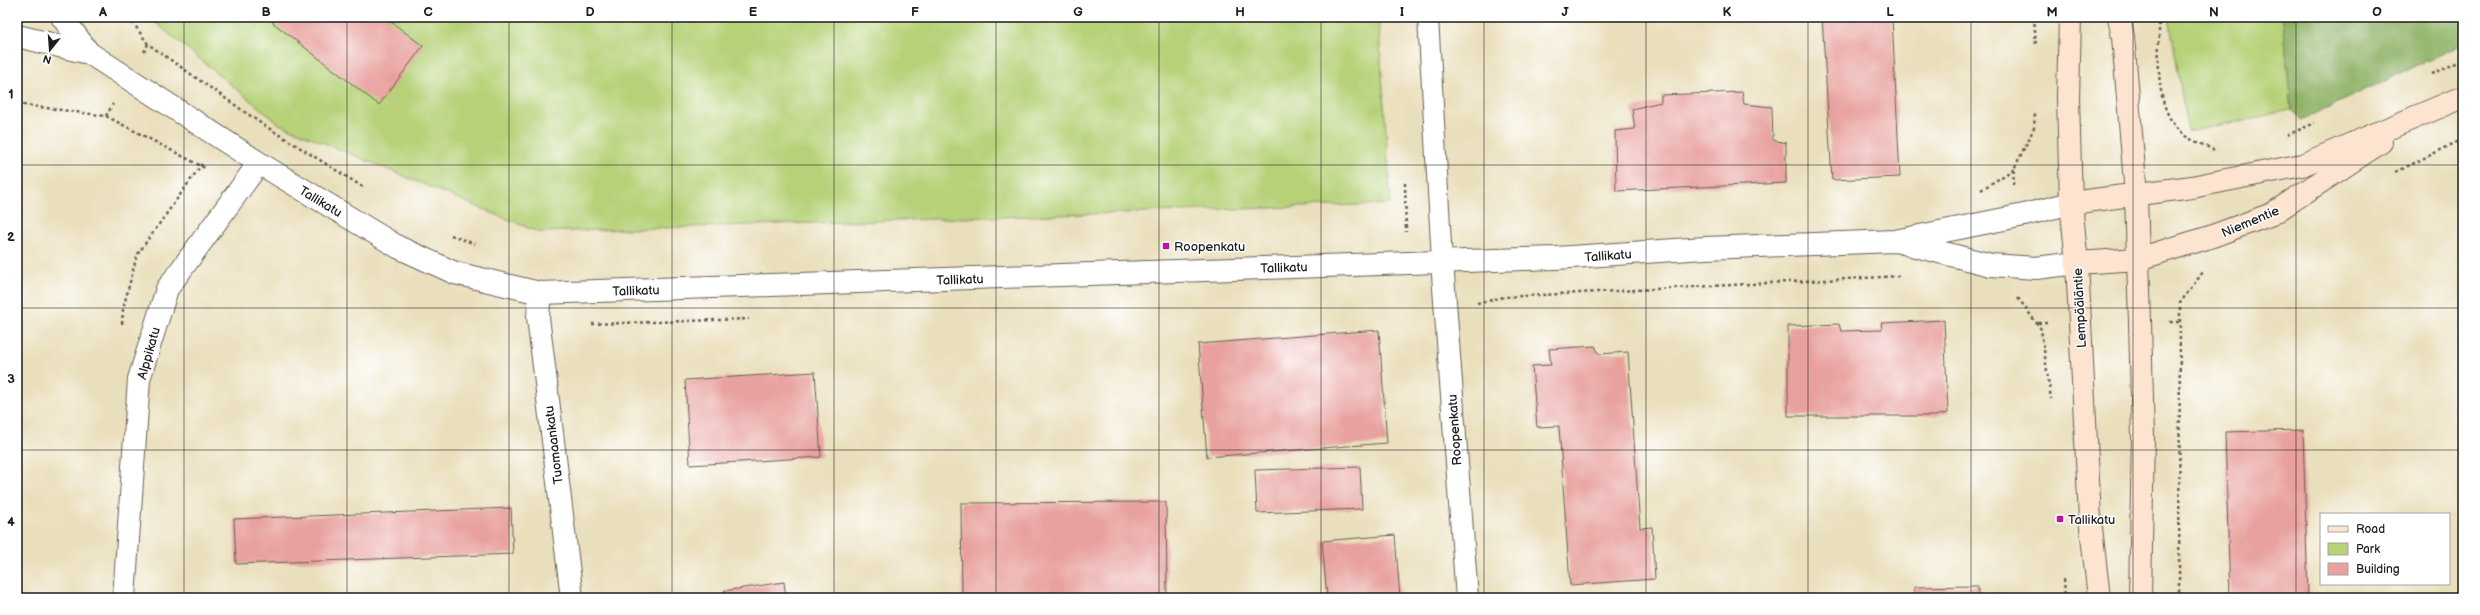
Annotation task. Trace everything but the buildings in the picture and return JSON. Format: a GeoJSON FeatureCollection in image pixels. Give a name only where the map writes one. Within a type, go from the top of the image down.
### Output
{"type":"FeatureCollection","features":[{"type":"Feature","properties":{"kind":"main road","name":"Lempääläntie"},"geometry":{"type":"LineString","coordinates":[[2070,17],[2068,98],[2071,203],[2077,263],[2090,518],[2099,598]]}},
{"type":"Feature","properties":{"kind":"main road"},"geometry":{"type":"LineString","coordinates":[[2119,17],[2123,37],[2136,195],[2143,437],[2140,598]]}},
{"type":"Feature","properties":{"kind":"main road","name":"Niementie"},"geometry":{"type":"LineString","coordinates":[[2071,203],[2215,183],[2302,165],[2463,97]]}},
{"type":"Feature","properties":{"kind":"main road","name":"Niementie"},"geometry":{"type":"LineString","coordinates":[[2077,263],[2138,259],[2210,237],[2272,214],[2422,115]]}},
{"type":"Feature","properties":{"kind":"street","name":"Tallikatu"},"geometry":{"type":"LineString","coordinates":[[62,17],[89,53]]}},
{"type":"Feature","properties":{"kind":"street","name":"Tallikatu"},"geometry":{"type":"LineString","coordinates":[[17,36],[89,53],[259,163],[398,247],[455,272],[540,293],[1556,258],[1706,248],[1895,241],[2012,217],[2071,203]]}},
{"type":"Feature","properties":{"kind":"street","name":"Alppikatu"},"geometry":{"type":"LineString","coordinates":[[124,598],[139,379],[167,288],[259,163]]}},
{"type":"Feature","properties":{"kind":"street","name":"Tallikatu"},"geometry":{"type":"LineString","coordinates":[[1895,241],[1990,265],[2036,268],[2077,263]]}},
{"type":"Feature","properties":{"kind":"street","name":"Roopenkatu"},"geometry":{"type":"LineString","coordinates":[[1442,262],[1467,598]]}},
{"type":"Feature","properties":{"kind":"street","name":"Tuomaankatu"},"geometry":{"type":"LineString","coordinates":[[540,293],[538,317],[572,598]]}},
{"type":"Feature","properties":{"kind":"lane"},"geometry":{"type":"LineString","coordinates":[[1428,17],[1442,262]]}},
{"type":"Feature","properties":{"kind":"path"},"geometry":{"type":"LineString","coordinates":[[129,17],[148,44],[262,124],[368,190]]}},
{"type":"Feature","properties":{"kind":"path"},"geometry":{"type":"LineString","coordinates":[[2034,17],[2037,54]]}},
{"type":"Feature","properties":{"kind":"path"},"geometry":{"type":"LineString","coordinates":[[2159,17],[2162,99],[2168,117],[2181,133],[2200,145],[2214,149],[2222,147]]}},
{"type":"Feature","properties":{"kind":"path"},"geometry":{"type":"LineString","coordinates":[[2428,76],[2463,60]]}},
{"type":"Feature","properties":{"kind":"path"},"geometry":{"type":"LineString","coordinates":[[17,104],[106,116],[201,165],[240,189]]}},
{"type":"Feature","properties":{"kind":"path"},"geometry":{"type":"LineString","coordinates":[[2012,217],[2014,169],[2034,128],[2036,106]]}},
{"type":"Feature","properties":{"kind":"path"},"geometry":{"type":"LineString","coordinates":[[2285,136],[2319,122]]}},
{"type":"Feature","properties":{"kind":"path"},"geometry":{"type":"LineString","coordinates":[[2214,149],[2215,183]]}},
{"type":"Feature","properties":{"kind":"path"},"geometry":{"type":"LineString","coordinates":[[123,309],[137,256],[201,165]]}},
{"type":"Feature","properties":{"kind":"path"},"geometry":{"type":"LineString","coordinates":[[1975,192],[2014,169]]}},
{"type":"Feature","properties":{"kind":"path"},"geometry":{"type":"LineString","coordinates":[[444,232],[480,246]]}},
{"type":"Feature","properties":{"kind":"path"},"geometry":{"type":"LineString","coordinates":[[2179,598],[2180,303],[2204,272],[2210,237]]}},
{"type":"Feature","properties":{"kind":"path"},"geometry":{"type":"LineString","coordinates":[[2015,266],[2018,299],[2041,329],[2052,406]]}},
{"type":"Feature","properties":{"kind":"path"},"geometry":{"type":"LineString","coordinates":[[2063,574],[2065,598]]}},
{"type":"Feature","properties":{"kind":"green space"},"geometry":{"type":"Polygon","coordinates":[[[155,17],[1378,17],[1391,204],[538,232],[279,124],[156,23],[155,17]]]}},
{"type":"Feature","properties":{"kind":"green space"},"geometry":{"type":"Polygon","coordinates":[[[2169,17],[2283,17],[2291,110],[2188,132],[2169,17]]]}},
{"type":"Feature","properties":{"kind":"green space"},"geometry":{"type":"Polygon","coordinates":[[[2283,17],[2463,17],[2463,44],[2301,120],[2291,110],[2283,17]]]}},
{"type":"Feature","properties":{"kind":"place","name":"Roopenkatu"},"geometry":{"type":"Point","coordinates":[1166,246]}},
{"type":"Feature","properties":{"kind":"place","name":"Tallikatu"},"geometry":{"type":"Point","coordinates":[2060,519]}}]}
